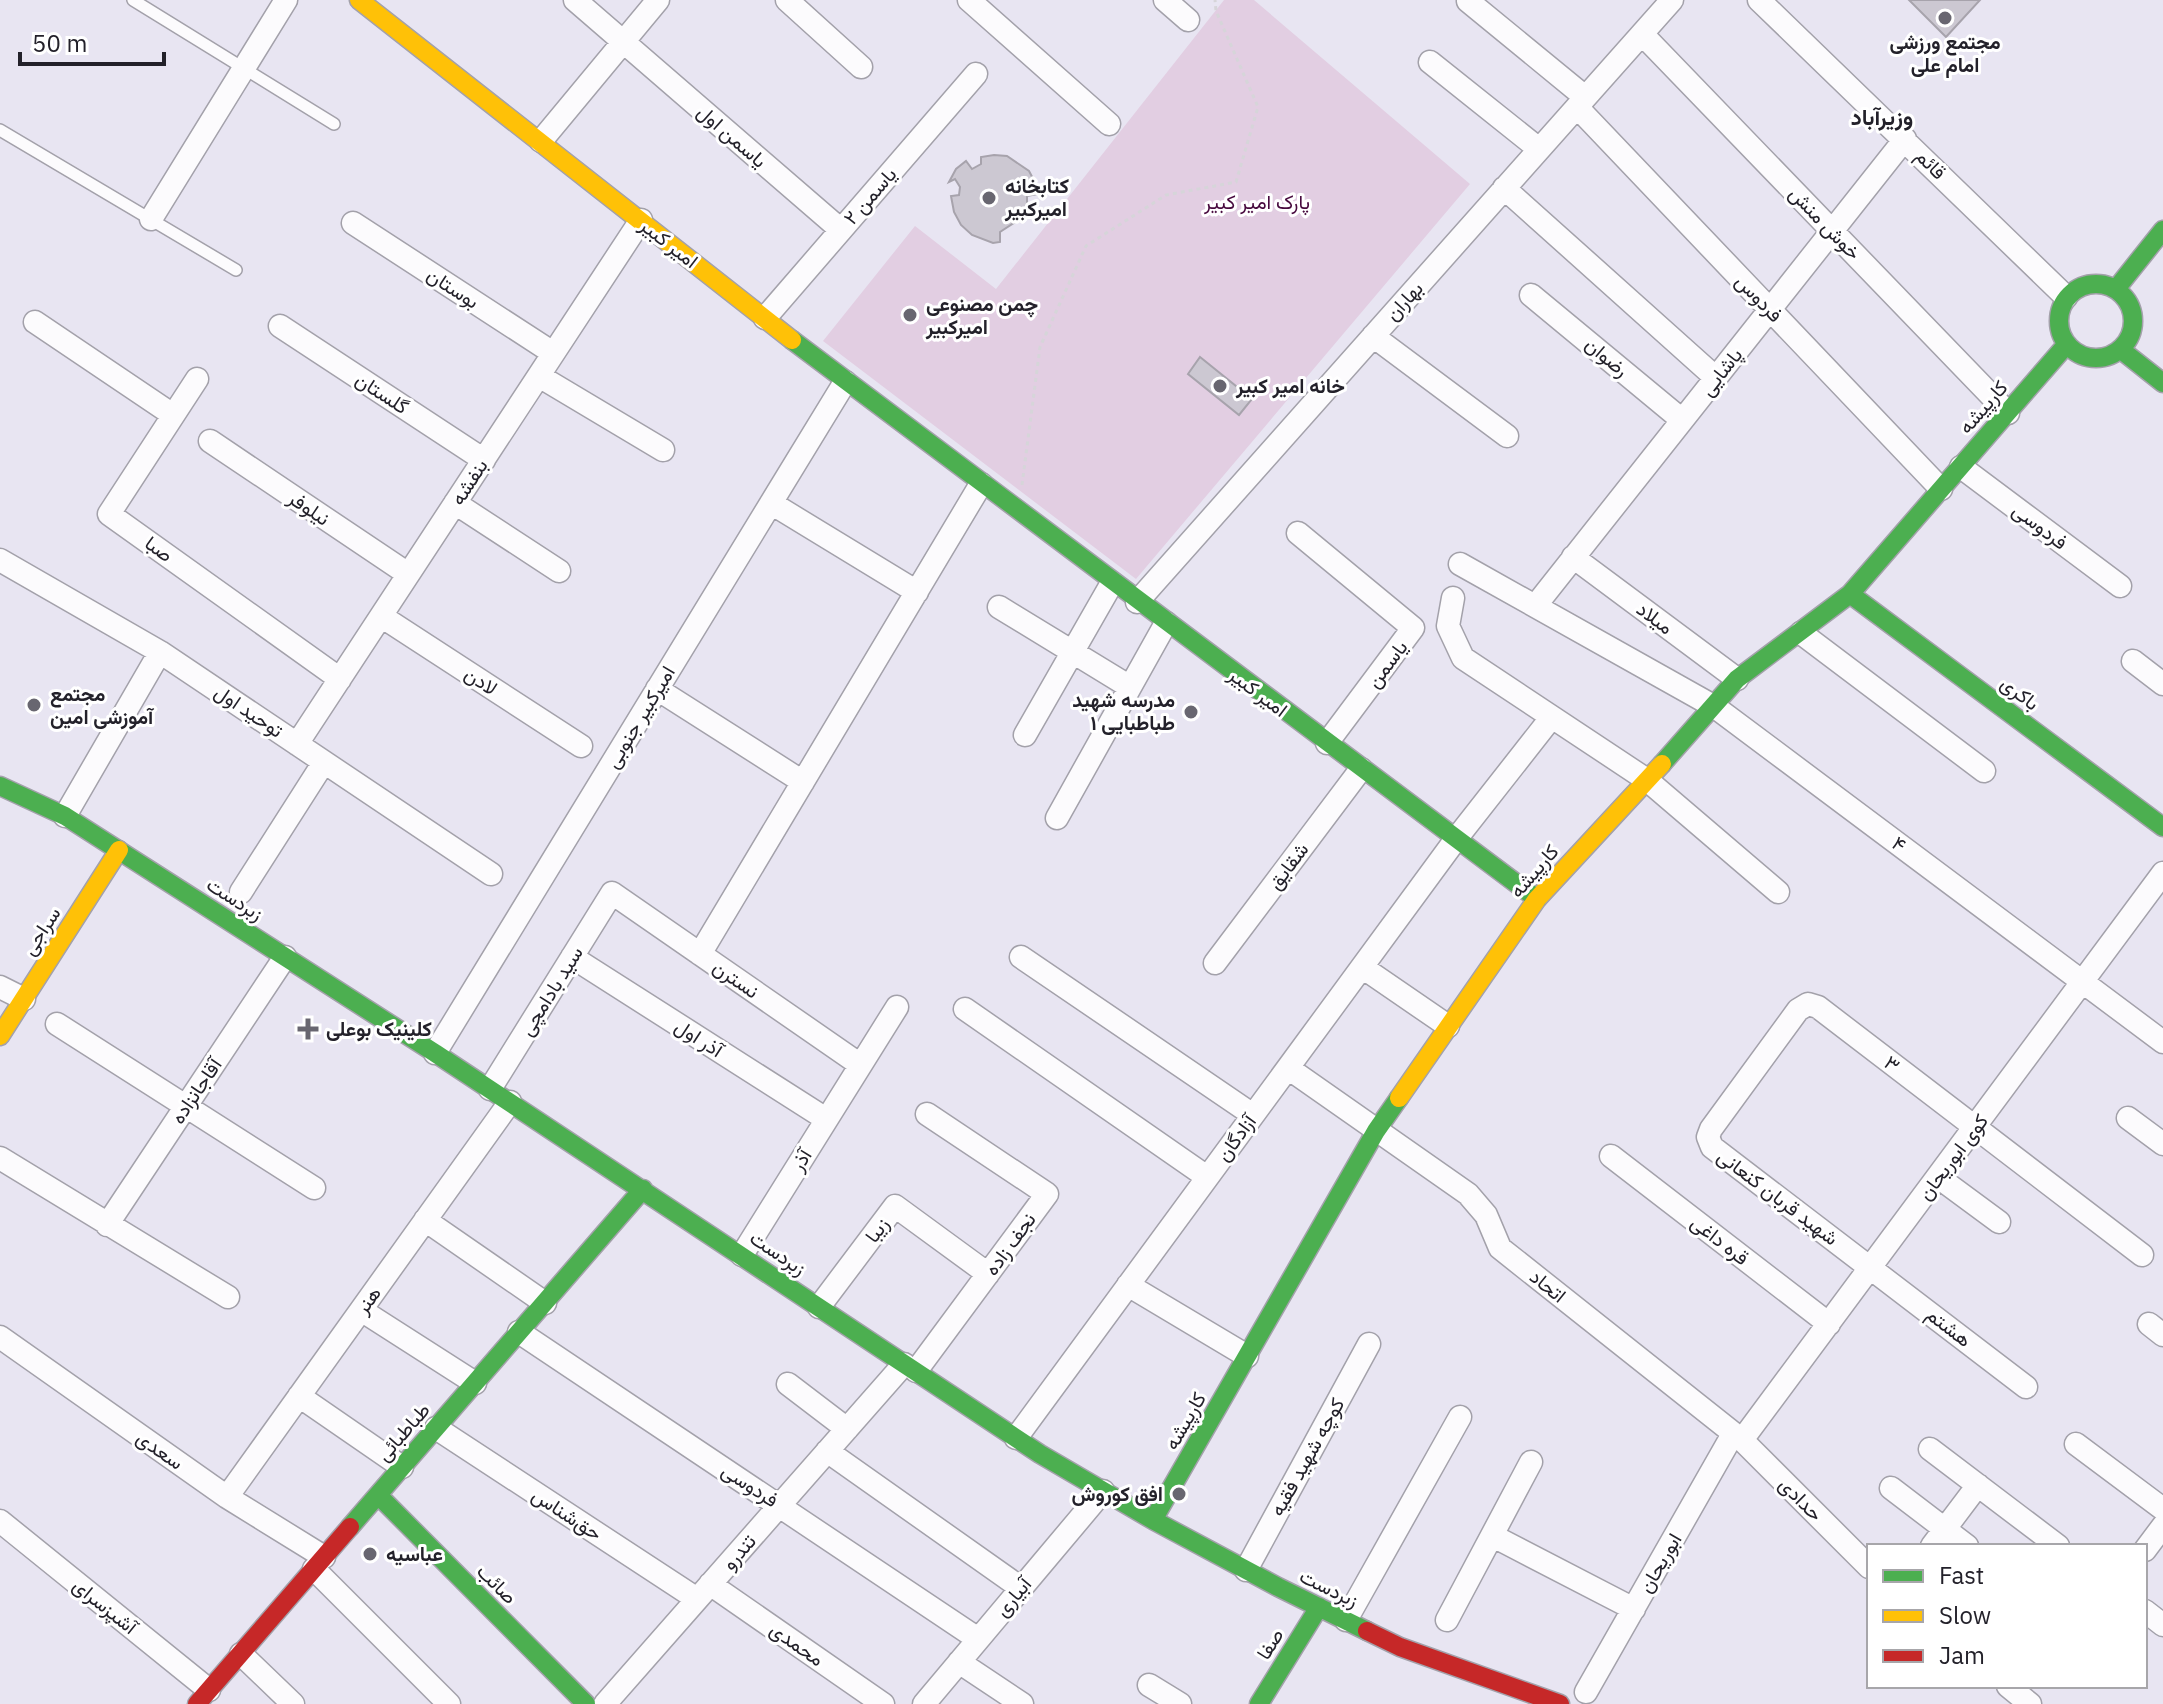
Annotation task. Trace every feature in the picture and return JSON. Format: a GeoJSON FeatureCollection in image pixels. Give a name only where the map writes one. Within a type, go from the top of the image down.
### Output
{"type":"FeatureCollection","features":[{"type":"Feature","properties":{"kind":"main road","name":"امیر کبیر"},"geometry":{"type":"LineString","coordinates":[[359,0],[845,382],[1537,899]]}},
{"type":"Feature","properties":{"kind":"main road"},"geometry":{"type":"LineString","coordinates":[[2116,289],[2163,230]]}},
{"type":"Feature","properties":{"kind":"main road"},"geometry":{"type":"LineString","coordinates":[[2095,283],[2116,289],[2124,297],[2133,318],[2128,340],[2110,356],[2087,357],[2067,344],[2060,333],[2060,309],[2066,297],[2084,285],[2095,283]]}},
{"type":"Feature","properties":{"kind":"main road","name":"کارپیشه"},"geometry":{"type":"LineString","coordinates":[[1153,1520],[1376,1131],[1537,899],[1715,707],[1737,679],[1850,594],[2067,344]]}},
{"type":"Feature","properties":{"kind":"main road"},"geometry":{"type":"LineString","coordinates":[[2120,349],[2163,383]]}},
{"type":"Feature","properties":{"kind":"main road","name":"باکری"},"geometry":{"type":"LineString","coordinates":[[1850,594],[2163,827]]}},
{"type":"Feature","properties":{"kind":"main road","name":"زبردست"},"geometry":{"type":"LineString","coordinates":[[0,786],[65,816],[119,850],[643,1189],[1016,1438],[1103,1491],[1246,1570],[1400,1647],[1560,1704]]}},
{"type":"Feature","properties":{"kind":"main road","name":"سراجی"},"geometry":{"type":"LineString","coordinates":[[0,1036],[119,850]]}},
{"type":"Feature","properties":{"kind":"main road","name":"طباطبائی"},"geometry":{"type":"LineString","coordinates":[[203,1697],[643,1189]]}},
{"type":"Feature","properties":{"kind":"main road","name":"صائب"},"geometry":{"type":"LineString","coordinates":[[378,1495],[586,1704]]}},
{"type":"Feature","properties":{"kind":"main road","name":"صفا"},"geometry":{"type":"LineString","coordinates":[[1259,1704],[1319,1607]]}},
{"type":"Feature","properties":{"kind":"street"},"geometry":{"type":"LineString","coordinates":[[151,219],[286,0]]}},
{"type":"Feature","properties":{"kind":"street","name":"یاسمن اول"},"geometry":{"type":"LineString","coordinates":[[575,0],[841,230]]}},
{"type":"Feature","properties":{"kind":"street"},"geometry":{"type":"LineString","coordinates":[[541,141],[658,0]]}},
{"type":"Feature","properties":{"kind":"street"},"geometry":{"type":"LineString","coordinates":[[787,0],[861,67]]}},
{"type":"Feature","properties":{"kind":"street"},"geometry":{"type":"LineString","coordinates":[[969,0],[1109,124]]}},
{"type":"Feature","properties":{"kind":"street"},"geometry":{"type":"LineString","coordinates":[[1165,0],[1188,20]]}},
{"type":"Feature","properties":{"kind":"street","name":"بهاران"},"geometry":{"type":"LineString","coordinates":[[1137,602],[1672,0]]}},
{"type":"Feature","properties":{"kind":"street","name":"قائم"},"geometry":{"type":"LineString","coordinates":[[1759,0],[2066,297]]}},
{"type":"Feature","properties":{"kind":"street","name":"فردوس"},"geometry":{"type":"LineString","coordinates":[[1468,1],[1581,102],[1770,309],[1941,489]]}},
{"type":"Feature","properties":{"kind":"street","name":"خوش منش"},"geometry":{"type":"LineString","coordinates":[[1642,34],[2008,413]]}},
{"type":"Feature","properties":{"kind":"street"},"geometry":{"type":"LineString","coordinates":[[1430,62],[1539,149]]}},
{"type":"Feature","properties":{"kind":"street","name":"یاسمن ۲"},"geometry":{"type":"LineString","coordinates":[[765,318],[976,74]]}},
{"type":"Feature","properties":{"kind":"street","name":"پاشایی"},"geometry":{"type":"LineString","coordinates":[[1536,605],[1905,139]]}},
{"type":"Feature","properties":{"kind":"street"},"geometry":{"type":"LineString","coordinates":[[1504,188],[1716,378]]}},
{"type":"Feature","properties":{"kind":"street","name":"بنفشه"},"geometry":{"type":"LineString","coordinates":[[297,744],[641,220]]}},
{"type":"Feature","properties":{"kind":"street","name":"بوستان"},"geometry":{"type":"LineString","coordinates":[[353,223],[553,353]]}},
{"type":"Feature","properties":{"kind":"street","name":"رضوان"},"geometry":{"type":"LineString","coordinates":[[1531,295],[1682,420]]}},
{"type":"Feature","properties":{"kind":"street"},"geometry":{"type":"LineString","coordinates":[[35,322],[173,415]]}},
{"type":"Feature","properties":{"kind":"street","name":"گلستان"},"geometry":{"type":"LineString","coordinates":[[280,326],[484,460]]}},
{"type":"Feature","properties":{"kind":"street"},"geometry":{"type":"LineString","coordinates":[[1373,336],[1507,436]]}},
{"type":"Feature","properties":{"kind":"street"},"geometry":{"type":"LineString","coordinates":[[539,376],[663,450]]}},
{"type":"Feature","properties":{"kind":"street","name":"صبا"},"geometry":{"type":"LineString","coordinates":[[197,379],[109,514],[340,679]]}},
{"type":"Feature","properties":{"kind":"street","name":"امیرکبیر جنوبی"},"geometry":{"type":"LineString","coordinates":[[435,1053],[845,382]]}},
{"type":"Feature","properties":{"kind":"street","name":"نیلوفر"},"geometry":{"type":"LineString","coordinates":[[210,441],[408,574]]}},
{"type":"Feature","properties":{"kind":"street","name":"فردوسی"},"geometry":{"type":"LineString","coordinates":[[1961,467],[2120,586]]}},
{"type":"Feature","properties":{"kind":"street"},"geometry":{"type":"LineString","coordinates":[[700,954],[981,484]]}},
{"type":"Feature","properties":{"kind":"street"},"geometry":{"type":"LineString","coordinates":[[455,503],[559,571]]}},
{"type":"Feature","properties":{"kind":"street"},"geometry":{"type":"LineString","coordinates":[[771,503],[917,592]]}},
{"type":"Feature","properties":{"kind":"street","name":"یاسمن"},"geometry":{"type":"LineString","coordinates":[[1298,533],[1413,628],[1327,743]]}},
{"type":"Feature","properties":{"kind":"street","name":"میلاد"},"geometry":{"type":"LineString","coordinates":[[1573,557],[1737,679]]}},
{"type":"Feature","properties":{"kind":"street","name":"توحید اول"},"geometry":{"type":"LineString","coordinates":[[0,560],[160,652],[491,874]]}},
{"type":"Feature","properties":{"kind":"street","name":"۴"},"geometry":{"type":"LineString","coordinates":[[1460,564],[1715,707],[2163,1042]]}},
{"type":"Feature","properties":{"kind":"street"},"geometry":{"type":"LineString","coordinates":[[1025,735],[1112,583]]}},
{"type":"Feature","properties":{"kind":"street"},"geometry":{"type":"LineString","coordinates":[[1453,598],[1448,626],[1463,658],[1647,780],[1778,892]]}},
{"type":"Feature","properties":{"kind":"street"},"geometry":{"type":"LineString","coordinates":[[999,607],[1130,687]]}},
{"type":"Feature","properties":{"kind":"street","name":"لادن"},"geometry":{"type":"LineString","coordinates":[[381,616],[581,746]]}},
{"type":"Feature","properties":{"kind":"street"},"geometry":{"type":"LineString","coordinates":[[1057,818],[1166,623]]}},
{"type":"Feature","properties":{"kind":"street"},"geometry":{"type":"LineString","coordinates":[[1801,633],[1984,771]]}},
{"type":"Feature","properties":{"kind":"street"},"geometry":{"type":"LineString","coordinates":[[65,816],[160,652]]}},
{"type":"Feature","properties":{"kind":"street"},"geometry":{"type":"LineString","coordinates":[[2133,661],[2163,684]]}},
{"type":"Feature","properties":{"kind":"street"},"geometry":{"type":"LineString","coordinates":[[657,689],[803,782]]}},
{"type":"Feature","properties":{"kind":"street","name":"آزادگان"},"geometry":{"type":"LineString","coordinates":[[1016,1438],[1456,839],[1551,718]]}},
{"type":"Feature","properties":{"kind":"street"},"geometry":{"type":"LineString","coordinates":[[241,892],[324,762]]}},
{"type":"Feature","properties":{"kind":"street","name":"شقایق"},"geometry":{"type":"LineString","coordinates":[[1215,963],[1361,769]]}},
{"type":"Feature","properties":{"kind":"street","name":"کوی ابوریحان"},"geometry":{"type":"LineString","coordinates":[[1737,1437],[1829,1324],[2163,873]]}},
{"type":"Feature","properties":{"kind":"street","name":"نسترن"},"geometry":{"type":"LineString","coordinates":[[612,893],[859,1064]]}},
{"type":"Feature","properties":{"kind":"street","name":"سید بادامچی"},"geometry":{"type":"LineString","coordinates":[[490,1089],[612,893]]}},
{"type":"Feature","properties":{"kind":"street","name":"آقاجانزاده"},"geometry":{"type":"LineString","coordinates":[[107,1225],[285,957]]}},
{"type":"Feature","properties":{"kind":"street","name":"آذر اول"},"geometry":{"type":"LineString","coordinates":[[572,957],[826,1119]]}},
{"type":"Feature","properties":{"kind":"street"},"geometry":{"type":"LineString","coordinates":[[1021,957],[1253,1115]]}},
{"type":"Feature","properties":{"kind":"street"},"geometry":{"type":"LineString","coordinates":[[1362,967],[1448,1026]]}},
{"type":"Feature","properties":{"kind":"street"},"geometry":{"type":"LineString","coordinates":[[0,987],[24,999]]}},
{"type":"Feature","properties":{"kind":"street","name":"۳"},"geometry":{"type":"LineString","coordinates":[[1808,1004],[1818,1007],[2142,1255]]}},
{"type":"Feature","properties":{"kind":"street","name":"شهید قربان کنعانی"},"geometry":{"type":"LineString","coordinates":[[1808,1004],[1798,1010],[1708,1137],[1712,1147],[1871,1267]]}},
{"type":"Feature","properties":{"kind":"street","name":"آذر"},"geometry":{"type":"LineString","coordinates":[[742,1255],[897,1007]]}},
{"type":"Feature","properties":{"kind":"street"},"geometry":{"type":"LineString","coordinates":[[965,1009],[1207,1177]]}},
{"type":"Feature","properties":{"kind":"street"},"geometry":{"type":"LineString","coordinates":[[57,1024],[314,1188]]}},
{"type":"Feature","properties":{"kind":"street","name":"اتحاد"},"geometry":{"type":"LineString","coordinates":[[1288,1068],[1468,1194],[1486,1215],[1500,1248],[1737,1437]]}},
{"type":"Feature","properties":{"kind":"street","name":"هنر"},"geometry":{"type":"LineString","coordinates":[[227,1497],[510,1102]]}},
{"type":"Feature","properties":{"kind":"street","name":"نجف زاده"},"geometry":{"type":"LineString","coordinates":[[910,1368],[988,1274],[1047,1194],[927,1114]]}},
{"type":"Feature","properties":{"kind":"street"},"geometry":{"type":"LineString","coordinates":[[2128,1118],[2163,1144]]}},
{"type":"Feature","properties":{"kind":"street","name":"قره داغی"},"geometry":{"type":"LineString","coordinates":[[1611,1156],[1829,1324]]}},
{"type":"Feature","properties":{"kind":"street"},"geometry":{"type":"LineString","coordinates":[[0,1158],[228,1297]]}},
{"type":"Feature","properties":{"kind":"street"},"geometry":{"type":"LineString","coordinates":[[1938,1177],[1999,1222]]}},
{"type":"Feature","properties":{"kind":"street","name":"زیبا"},"geometry":{"type":"LineString","coordinates":[[819,1307],[895,1206],[988,1274]]}},
{"type":"Feature","properties":{"kind":"street"},"geometry":{"type":"LineString","coordinates":[[425,1220],[545,1303]]}},
{"type":"Feature","properties":{"kind":"street","name":"هشتم"},"geometry":{"type":"LineString","coordinates":[[1871,1267],[2026,1387]]}},
{"type":"Feature","properties":{"kind":"street"},"geometry":{"type":"LineString","coordinates":[[1128,1285],[1247,1356]]}},
{"type":"Feature","properties":{"kind":"street"},"geometry":{"type":"LineString","coordinates":[[361,1310],[475,1383]]}},
{"type":"Feature","properties":{"kind":"street","name":"فردوسی"},"geometry":{"type":"LineString","coordinates":[[519,1332],[978,1639]]}},
{"type":"Feature","properties":{"kind":"street","name":"سعدی"},"geometry":{"type":"LineString","coordinates":[[0,1337],[319,1563],[449,1704]]}},
{"type":"Feature","properties":{"kind":"street","name":"کوچه شهید فقیه"},"geometry":{"type":"LineString","coordinates":[[1246,1570],[1369,1344]]}},
{"type":"Feature","properties":{"kind":"street","name":"تندرو"},"geometry":{"type":"LineString","coordinates":[[605,1704],[827,1451],[910,1368]]}},
{"type":"Feature","properties":{"kind":"street"},"geometry":{"type":"LineString","coordinates":[[788,1384],[847,1429]]}},
{"type":"Feature","properties":{"kind":"street"},"geometry":{"type":"LineString","coordinates":[[299,1396],[402,1467]]}},
{"type":"Feature","properties":{"kind":"street"},"geometry":{"type":"LineString","coordinates":[[1346,1620],[1460,1417]]}},
{"type":"Feature","properties":{"kind":"street","name":"حق‌شناس"},"geometry":{"type":"LineString","coordinates":[[436,1428],[704,1592]]}},
{"type":"Feature","properties":{"kind":"street","name":"حدادی"},"geometry":{"type":"LineString","coordinates":[[1737,1437],[1867,1565]]}},
{"type":"Feature","properties":{"kind":"street","name":"ابوریحان"},"geometry":{"type":"LineString","coordinates":[[1586,1692],[1737,1437]]}},
{"type":"Feature","properties":{"kind":"street"},"geometry":{"type":"LineString","coordinates":[[2076,1444],[2163,1509]]}},
{"type":"Feature","properties":{"kind":"street"},"geometry":{"type":"LineString","coordinates":[[1930,1449],[2055,1544]]}},
{"type":"Feature","properties":{"kind":"street"},"geometry":{"type":"LineString","coordinates":[[827,1451],[1021,1588]]}},
{"type":"Feature","properties":{"kind":"street"},"geometry":{"type":"LineString","coordinates":[[1447,1620],[1531,1462]]}},
{"type":"Feature","properties":{"kind":"street"},"geometry":{"type":"LineString","coordinates":[[1938,1538],[1978,1485]]}},
{"type":"Feature","properties":{"kind":"street"},"geometry":{"type":"LineString","coordinates":[[1891,1488],[1938,1538],[1960,1544]]}},
{"type":"Feature","properties":{"kind":"street","name":"آبیاری"},"geometry":{"type":"LineString","coordinates":[[924,1704],[1103,1491]]}},
{"type":"Feature","properties":{"kind":"street","name":"آشپزسرای"},"geometry":{"type":"LineString","coordinates":[[0,1521],[203,1697]]}},
{"type":"Feature","properties":{"kind":"street"},"geometry":{"type":"LineString","coordinates":[[2147,1547],[2163,1526]]}},
{"type":"Feature","properties":{"kind":"street"},"geometry":{"type":"LineString","coordinates":[[1493,1536],[1634,1609]]}},
{"type":"Feature","properties":{"kind":"street","name":"محمدی"},"geometry":{"type":"LineString","coordinates":[[704,1592],[883,1704]]}},
{"type":"Feature","properties":{"kind":"street"},"geometry":{"type":"LineString","coordinates":[[2147,1613],[2163,1625]]}},
{"type":"Feature","properties":{"kind":"street"},"geometry":{"type":"LineString","coordinates":[[241,1654],[293,1704]]}},
{"type":"Feature","properties":{"kind":"street"},"geometry":{"type":"LineString","coordinates":[[959,1662],[1022,1704]]}},
{"type":"Feature","properties":{"kind":"street"},"geometry":{"type":"LineString","coordinates":[[1149,1685],[1180,1704]]}},
{"type":"Feature","properties":{"kind":"street"},"geometry":{"type":"LineString","coordinates":[[2010,1688],[2030,1704]]}},
{"type":"Feature","properties":{"kind":"lane"},"geometry":{"type":"LineString","coordinates":[[133,0],[334,124]]}},
{"type":"Feature","properties":{"kind":"lane"},"geometry":{"type":"LineString","coordinates":[[0,130],[236,270]]}},
{"type":"Feature","properties":{"kind":"path"},"geometry":{"type":"LineString","coordinates":[[1018,512],[1030,442],[1040,347],[1086,246],[1166,195],[1236,182],[1258,107],[1216,11],[1215,0]]}},
{"type":"Feature","properties":{"kind":"green space","name":"پارک امیر کبیر"},"geometry":{"type":"Polygon","coordinates":[[[1224,0],[1254,0],[1470,184],[1136,579],[823,341],[915,226],[996,289],[1224,0]]]}},
{"type":"Feature","properties":{"kind":"building","name":"مجتمع ورزشی امام علی"},"geometry":{"type":"Polygon","coordinates":[[[1909,0],[1980,0],[1946,37],[1909,0]]]}},
{"type":"Feature","properties":{"kind":"building","name":"کتابخانه امیرکبیر"},"geometry":{"type":"Polygon","coordinates":[[[1007,156],[1029,171],[1038,194],[1027,196],[1027,210],[1023,217],[1000,232],[1000,242],[993,243],[972,235],[961,225],[951,196],[959,195],[960,187],[955,179],[949,182],[956,169],[966,161],[972,169],[981,164],[981,157],[1007,156]]]}},
{"type":"Feature","properties":{"kind":"building","name":"خانه امیر کبیر"},"geometry":{"type":"Polygon","coordinates":[[[1200,357],[1252,399],[1239,415],[1188,374],[1200,357]]]}},
{"type":"Feature","properties":{"kind":"traffic: fast"},"geometry":{"type":"LineString","coordinates":[[2116,289],[2163,230]]}},
{"type":"Feature","properties":{"kind":"traffic: fast"},"geometry":{"type":"LineString","coordinates":[[2096,284],[2117,290],[2127,300],[2133,321],[2127,342],[2117,352],[2096,358],[2075,352],[2065,342],[2059,321],[2065,300],[2075,290],[2096,284]]}},
{"type":"Feature","properties":{"kind":"traffic: fast"},"geometry":{"type":"LineString","coordinates":[[792,340],[1537,899]]}},
{"type":"Feature","properties":{"kind":"traffic: fast"},"geometry":{"type":"LineString","coordinates":[[1662,764],[1737,679],[1850,594],[2067,344]]}},
{"type":"Feature","properties":{"kind":"traffic: fast"},"geometry":{"type":"LineString","coordinates":[[2120,349],[2163,383]]}},
{"type":"Feature","properties":{"kind":"traffic: fast"},"geometry":{"type":"LineString","coordinates":[[1850,594],[2163,827]]}},
{"type":"Feature","properties":{"kind":"traffic: fast"},"geometry":{"type":"LineString","coordinates":[[0,786],[65,816],[435,1053]]}},
{"type":"Feature","properties":{"kind":"traffic: fast"},"geometry":{"type":"LineString","coordinates":[[435,1053],[1040,1454],[1153,1520],[1367,1631]]}},
{"type":"Feature","properties":{"kind":"traffic: fast"},"geometry":{"type":"LineString","coordinates":[[1153,1520],[1376,1131],[1399,1098]]}},
{"type":"Feature","properties":{"kind":"traffic: fast"},"geometry":{"type":"LineString","coordinates":[[350,1527],[643,1189]]}},
{"type":"Feature","properties":{"kind":"traffic: fast"},"geometry":{"type":"LineString","coordinates":[[378,1495],[586,1704]]}},
{"type":"Feature","properties":{"kind":"traffic: fast"},"geometry":{"type":"LineString","coordinates":[[1259,1704],[1319,1607]]}},
{"type":"Feature","properties":{"kind":"traffic: slow"},"geometry":{"type":"LineString","coordinates":[[359,0],[792,340]]}},
{"type":"Feature","properties":{"kind":"traffic: slow"},"geometry":{"type":"LineString","coordinates":[[1399,1098],[1537,899],[1662,764]]}},
{"type":"Feature","properties":{"kind":"traffic: slow"},"geometry":{"type":"LineString","coordinates":[[0,1036],[119,850]]}},
{"type":"Feature","properties":{"kind":"traffic: jam"},"geometry":{"type":"LineString","coordinates":[[197,1704],[350,1527]]}},
{"type":"Feature","properties":{"kind":"traffic: jam"},"geometry":{"type":"LineString","coordinates":[[1367,1631],[1400,1647],[1560,1704]]}},
{"type":"Feature","properties":{"kind":"place","name":"مجتمع ورزشی امام علی"},"geometry":{"type":"Point","coordinates":[1945,18]}},
{"type":"Feature","properties":{"kind":"place","name":"کتابخانه امیرکبیر"},"geometry":{"type":"Point","coordinates":[989,198]}},
{"type":"Feature","properties":{"kind":"place","name":"چمن مصنوعی امیرکبیر"},"geometry":{"type":"Point","coordinates":[910,315]}},
{"type":"Feature","properties":{"kind":"place","name":"خانه امیر کبیر"},"geometry":{"type":"Point","coordinates":[1220,386]}},
{"type":"Feature","properties":{"kind":"place","name":"مجتمع آموزشی امین"},"geometry":{"type":"Point","coordinates":[34,705]}},
{"type":"Feature","properties":{"kind":"place","name":"مدرسه شهید طباطبایی ۱"},"geometry":{"type":"Point","coordinates":[1191,712]}},
{"type":"Feature","properties":{"kind":"place","name":"کلینیک بوعلی"},"geometry":{"type":"Point","coordinates":[308,1029]}},
{"type":"Feature","properties":{"kind":"place","name":"افق کوروش"},"geometry":{"type":"Point","coordinates":[1179,1494]}},
{"type":"Feature","properties":{"kind":"place","name":"عباسیه"},"geometry":{"type":"Point","coordinates":[370,1554]}},
{"type":"Feature","properties":{"kind":"district","name":"وزیرآباد"},"geometry":{"type":"Point","coordinates":[1882,117]}}]}
